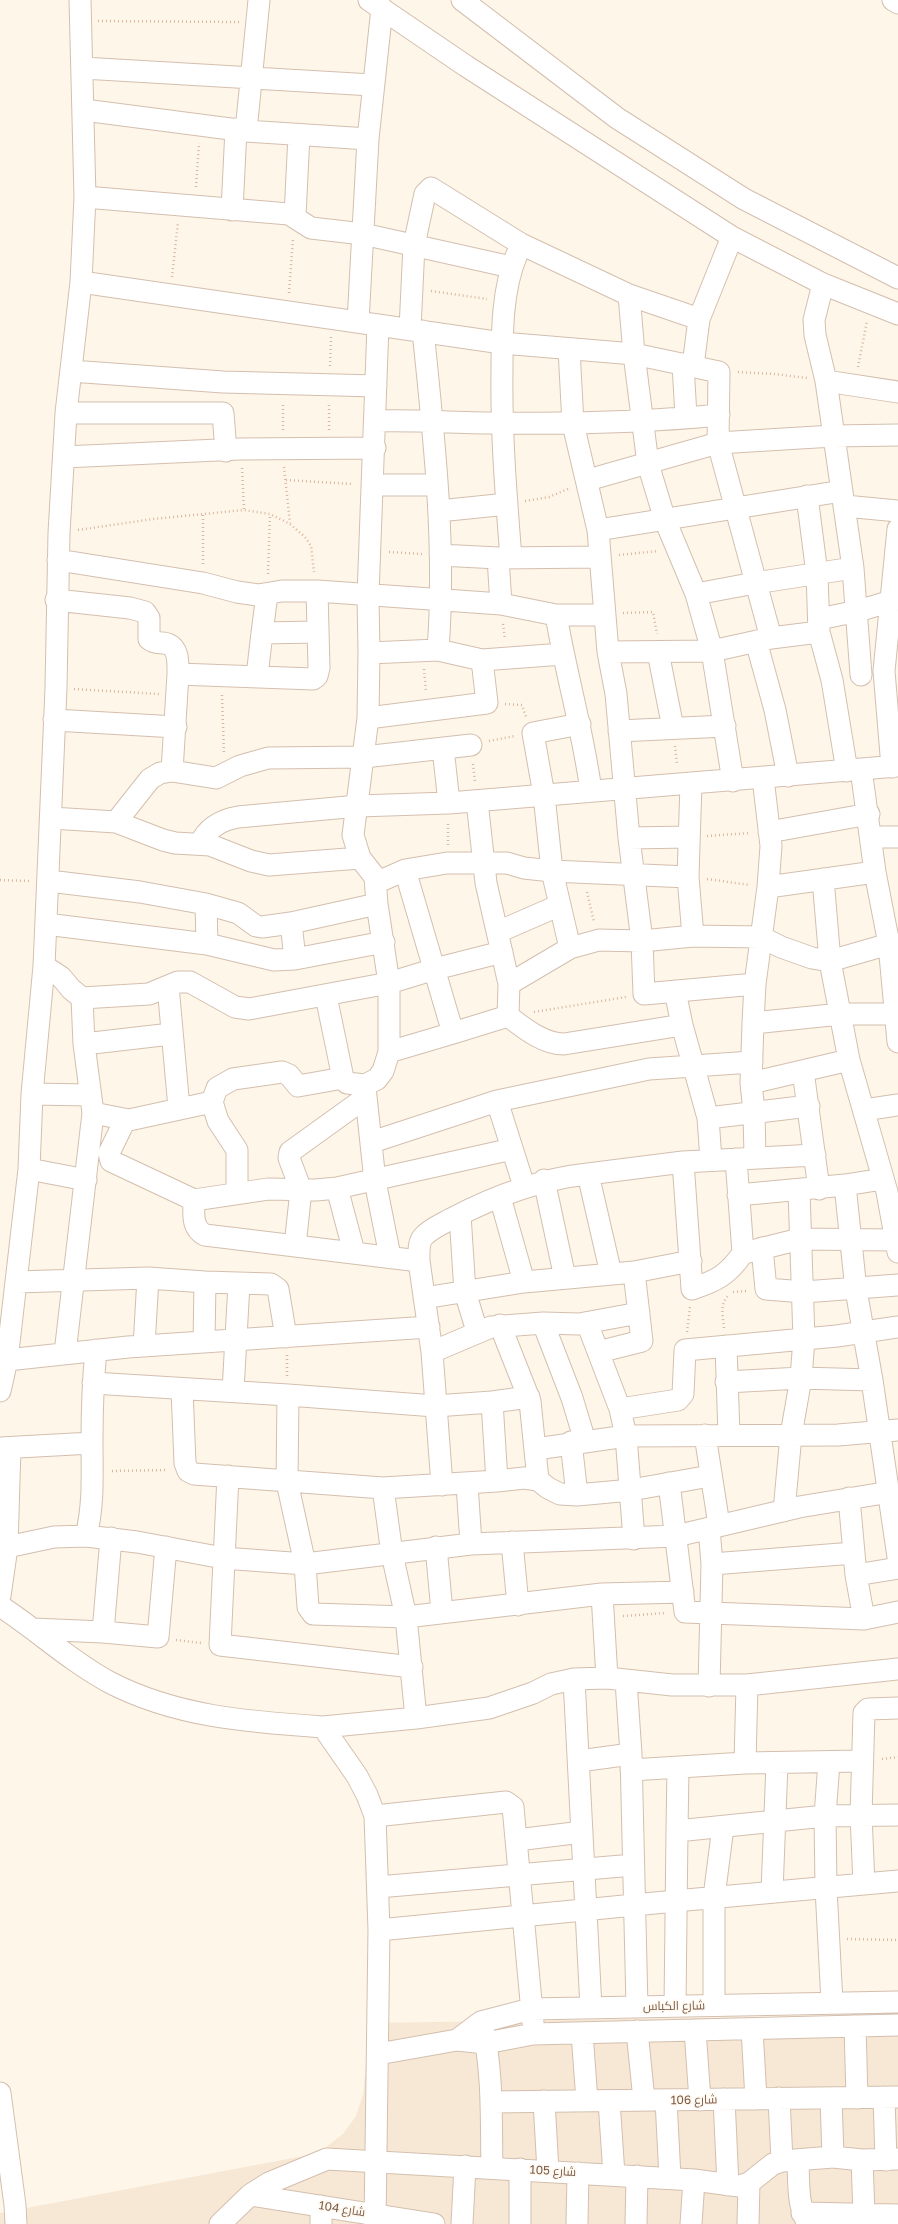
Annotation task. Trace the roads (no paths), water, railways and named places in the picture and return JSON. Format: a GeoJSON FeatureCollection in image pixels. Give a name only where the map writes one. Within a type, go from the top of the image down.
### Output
{"type":"FeatureCollection","features":[{"type":"Feature","properties":{"kind":"street"},"geometry":{"type":"LineString","coordinates":[[0,1391],[7,1360],[29,1169],[32,1094],[44,966],[49,881],[56,688],[56,600],[59,533],[66,413],[81,282],[85,197],[82,21],[80,0]]}},
{"type":"Feature","properties":{"kind":"street"},"geometry":{"type":"LineString","coordinates":[[232,210],[241,130],[252,77],[259,0]]}},
{"type":"Feature","properties":{"kind":"street"},"geometry":{"type":"LineString","coordinates":[[462,0],[617,118],[744,199],[898,278]]}},
{"type":"Feature","properties":{"kind":"street"},"geometry":{"type":"LineString","coordinates":[[893,0],[898,4]]}},
{"type":"Feature","properties":{"kind":"street"},"geometry":{"type":"LineString","coordinates":[[358,322],[372,86],[375,4]]}},
{"type":"Feature","properties":{"kind":"street"},"geometry":{"type":"LineString","coordinates":[[375,4],[466,66],[732,237],[823,284],[898,314]]}},
{"type":"Feature","properties":{"kind":"street"},"geometry":{"type":"LineString","coordinates":[[83,68],[252,77],[372,86]]}},
{"type":"Feature","properties":{"kind":"street"},"geometry":{"type":"LineString","coordinates":[[84,110],[200,126],[299,135],[368,139]]}},
{"type":"Feature","properties":{"kind":"street"},"geometry":{"type":"LineString","coordinates":[[295,216],[299,135]]}},
{"type":"Feature","properties":{"kind":"street"},"geometry":{"type":"LineString","coordinates":[[430,650],[442,600],[439,511],[432,420],[417,330],[412,288],[414,245],[425,194],[431,188],[521,244],[629,295],[699,319]]}},
{"type":"Feature","properties":{"kind":"street"},"geometry":{"type":"LineString","coordinates":[[85,197],[187,205],[295,216],[304,225],[311,228],[363,234],[512,267]]}},
{"type":"Feature","properties":{"kind":"street"},"geometry":{"type":"LineString","coordinates":[[686,418],[688,365],[699,319],[732,237]]}},
{"type":"Feature","properties":{"kind":"street"},"geometry":{"type":"LineString","coordinates":[[501,604],[505,558],[507,504],[502,423],[502,343],[506,301],[512,267],[521,244]]}},
{"type":"Feature","properties":{"kind":"street"},"geometry":{"type":"LineString","coordinates":[[81,282],[287,314],[358,322],[502,343],[634,354],[719,372],[718,443],[737,508],[755,583],[763,640],[788,776]]}},
{"type":"Feature","properties":{"kind":"street"},"geometry":{"type":"LineString","coordinates":[[823,284],[814,320],[815,335],[826,381],[833,436],[844,499],[858,611],[861,675]]}},
{"type":"Feature","properties":{"kind":"street"},"geometry":{"type":"LineString","coordinates":[[629,295],[634,354],[648,464],[665,520],[696,594],[712,651],[726,726],[733,781]]}},
{"type":"Feature","properties":{"kind":"street"},"geometry":{"type":"LineString","coordinates":[[295,1246],[301,1190],[289,1158],[290,1152],[365,1091],[380,1076],[389,1052],[390,983],[377,904],[376,883],[373,872],[360,858],[353,835],[358,806],[368,718],[368,596],[375,448],[378,325]]}},
{"type":"Feature","properties":{"kind":"street"},"geometry":{"type":"LineString","coordinates":[[569,348],[573,424],[588,480],[598,530],[604,615],[608,652],[616,694],[629,838],[642,941],[644,994],[755,984]]}},
{"type":"Feature","properties":{"kind":"street"},"geometry":{"type":"LineString","coordinates":[[71,371],[223,382],[329,386],[376,386]]}},
{"type":"Feature","properties":{"kind":"street"},"geometry":{"type":"LineString","coordinates":[[826,381],[855,384],[898,392]]}},
{"type":"Feature","properties":{"kind":"street"},"geometry":{"type":"LineString","coordinates":[[223,382],[223,413],[233,450]]}},
{"type":"Feature","properties":{"kind":"street"},"geometry":{"type":"LineString","coordinates":[[66,413],[223,413]]}},
{"type":"Feature","properties":{"kind":"street"},"geometry":{"type":"LineString","coordinates":[[376,420],[573,424],[719,415]]}},
{"type":"Feature","properties":{"kind":"street"},"geometry":{"type":"LineString","coordinates":[[588,480],[718,443],[833,436],[898,435]]}},
{"type":"Feature","properties":{"kind":"street"},"geometry":{"type":"LineString","coordinates":[[64,457],[283,448],[375,448]]}},
{"type":"Feature","properties":{"kind":"street"},"geometry":{"type":"LineString","coordinates":[[373,485],[437,485]]}},
{"type":"Feature","properties":{"kind":"street"},"geometry":{"type":"LineString","coordinates":[[598,530],[807,496],[844,499],[898,511]]}},
{"type":"Feature","properties":{"kind":"street"},"geometry":{"type":"LineString","coordinates":[[807,496],[817,574],[819,625],[854,770],[868,814],[875,872],[893,944],[898,1042]]}},
{"type":"Feature","properties":{"kind":"street"},"geometry":{"type":"LineString","coordinates":[[439,511],[507,504]]}},
{"type":"Feature","properties":{"kind":"street"},"geometry":{"type":"LineString","coordinates":[[200,844],[208,831],[229,819],[358,806],[477,801],[895,767],[884,671],[895,599],[898,529]]}},
{"type":"Feature","properties":{"kind":"street"},"geometry":{"type":"LineString","coordinates":[[440,555],[505,558],[599,557]]}},
{"type":"Feature","properties":{"kind":"street"},"geometry":{"type":"LineString","coordinates":[[58,560],[203,583],[237,592],[258,595],[282,591],[317,591],[368,596],[501,604],[556,615],[604,615]]}},
{"type":"Feature","properties":{"kind":"street"},"geometry":{"type":"LineString","coordinates":[[696,594],[755,583],[853,568]]}},
{"type":"Feature","properties":{"kind":"street"},"geometry":{"type":"LineString","coordinates":[[178,674],[313,679],[317,676],[319,668],[317,591]]}},
{"type":"Feature","properties":{"kind":"street"},"geometry":{"type":"LineString","coordinates":[[257,676],[267,594]]}},
{"type":"Feature","properties":{"kind":"street"},"geometry":{"type":"LineString","coordinates":[[608,652],[712,651],[763,640],[819,625],[895,599]]}},
{"type":"Feature","properties":{"kind":"street"},"geometry":{"type":"LineString","coordinates":[[56,600],[130,608],[145,612],[148,618],[149,639],[154,643],[169,644],[175,650],[178,674],[178,695],[172,772]]}},
{"type":"Feature","properties":{"kind":"street"},"geometry":{"type":"LineString","coordinates":[[556,615],[563,654],[580,724],[591,791]]}},
{"type":"Feature","properties":{"kind":"street"},"geometry":{"type":"LineString","coordinates":[[262,633],[317,632]]}},
{"type":"Feature","properties":{"kind":"street"},"geometry":{"type":"LineString","coordinates":[[368,653],[430,650],[482,660],[563,654]]}},
{"type":"Feature","properties":{"kind":"street"},"geometry":{"type":"LineString","coordinates":[[658,652],[673,728]]}},
{"type":"Feature","properties":{"kind":"street"},"geometry":{"type":"LineString","coordinates":[[368,718],[487,703],[482,660]]}},
{"type":"Feature","properties":{"kind":"street"},"geometry":{"type":"LineString","coordinates":[[832,680],[884,671]]}},
{"type":"Feature","properties":{"kind":"street"},"geometry":{"type":"LineString","coordinates":[[54,720],[176,727]]}},
{"type":"Feature","properties":{"kind":"street"},"geometry":{"type":"LineString","coordinates":[[570,948],[552,871],[544,795],[533,733],[580,724]]}},
{"type":"Feature","properties":{"kind":"street"},"geometry":{"type":"LineString","coordinates":[[619,731],[726,726]]}},
{"type":"Feature","properties":{"kind":"street"},"geometry":{"type":"LineString","coordinates":[[116,822],[150,779],[160,773],[172,772],[216,778],[240,766],[268,758],[364,757],[471,745]]}},
{"type":"Feature","properties":{"kind":"street"},"geometry":{"type":"LineString","coordinates":[[443,748],[449,803]]}},
{"type":"Feature","properties":{"kind":"street"},"geometry":{"type":"LineString","coordinates":[[763,778],[771,846],[768,887],[755,984],[752,1023],[751,1083],[754,1112],[738,1195],[753,1250],[766,1289],[804,1292],[856,1290],[898,1285]]}},
{"type":"Feature","properties":{"kind":"street"},"geometry":{"type":"LineString","coordinates":[[685,783],[688,837],[688,876],[693,936]]}},
{"type":"Feature","properties":{"kind":"street"},"geometry":{"type":"LineString","coordinates":[[477,801],[483,864],[509,984],[508,1016]]}},
{"type":"Feature","properties":{"kind":"street"},"geometry":{"type":"LineString","coordinates":[[769,832],[868,814]]}},
{"type":"Feature","properties":{"kind":"street"},"geometry":{"type":"LineString","coordinates":[[51,818],[116,822],[164,840],[175,843],[210,845],[251,861],[269,865],[360,858]]}},
{"type":"Feature","properties":{"kind":"street"},"geometry":{"type":"LineString","coordinates":[[629,838],[688,837]]}},
{"type":"Feature","properties":{"kind":"street"},"geometry":{"type":"LineString","coordinates":[[871,838],[898,837]]}},
{"type":"Feature","properties":{"kind":"street"},"geometry":{"type":"LineString","coordinates":[[376,883],[405,870],[447,863],[507,863],[524,868],[552,871],[688,876]]}},
{"type":"Feature","properties":{"kind":"street"},"geometry":{"type":"LineString","coordinates":[[405,870],[453,1033]]}},
{"type":"Feature","properties":{"kind":"street"},"geometry":{"type":"LineString","coordinates":[[768,887],[875,872]]}},
{"type":"Feature","properties":{"kind":"street"},"geometry":{"type":"LineString","coordinates":[[683,1162],[692,1289],[714,1282],[753,1250],[800,1240],[898,1244],[889,1187],[849,1060],[830,961],[823,879]]}},
{"type":"Feature","properties":{"kind":"street"},"geometry":{"type":"LineString","coordinates":[[49,881],[140,892],[206,904],[238,913],[256,926],[262,927],[291,923],[377,904]]}},
{"type":"Feature","properties":{"kind":"street"},"geometry":{"type":"LineString","coordinates":[[206,904],[207,944]]}},
{"type":"Feature","properties":{"kind":"street"},"geometry":{"type":"LineString","coordinates":[[498,932],[560,905]]}},
{"type":"Feature","properties":{"kind":"street"},"geometry":{"type":"LineString","coordinates":[[291,923],[295,959]]}},
{"type":"Feature","properties":{"kind":"street"},"geometry":{"type":"LineString","coordinates":[[46,924],[207,944],[274,960],[295,959],[384,942]]}},
{"type":"Feature","properties":{"kind":"street"},"geometry":{"type":"LineString","coordinates":[[509,984],[570,948],[599,940],[642,941],[693,936],[761,937],[781,947],[812,958],[830,961],[893,944]]}},
{"type":"Feature","properties":{"kind":"street"},"geometry":{"type":"LineString","coordinates":[[44,966],[61,977],[71,990],[82,998],[149,994],[184,981],[190,982],[235,1007],[243,1009],[260,1008],[390,983],[435,969],[502,952]]}},
{"type":"Feature","properties":{"kind":"street"},"geometry":{"type":"LineString","coordinates":[[168,986],[171,1034],[180,1108]]}},
{"type":"Feature","properties":{"kind":"street"},"geometry":{"type":"LineString","coordinates":[[675,991],[682,1025],[708,1118],[711,1160]]}},
{"type":"Feature","properties":{"kind":"street"},"geometry":{"type":"LineString","coordinates":[[326,996],[343,1078],[352,1085],[365,1091]]}},
{"type":"Feature","properties":{"kind":"street"},"geometry":{"type":"LineString","coordinates":[[65,1353],[86,1180],[92,1104],[84,1044],[82,998]]}},
{"type":"Feature","properties":{"kind":"street"},"geometry":{"type":"LineString","coordinates":[[752,1023],[841,1014],[896,1014]]}},
{"type":"Feature","properties":{"kind":"street"},"geometry":{"type":"LineString","coordinates":[[389,1052],[508,1016]]}},
{"type":"Feature","properties":{"kind":"street"},"geometry":{"type":"LineString","coordinates":[[508,1016],[541,1038],[554,1044],[564,1044],[682,1025]]}},
{"type":"Feature","properties":{"kind":"street"},"geometry":{"type":"LineString","coordinates":[[84,1044],[171,1034]]}},
{"type":"Feature","properties":{"kind":"street"},"geometry":{"type":"LineString","coordinates":[[751,1083],[849,1060]]}},
{"type":"Feature","properties":{"kind":"street"},"geometry":{"type":"LineString","coordinates":[[372,1142],[497,1101],[649,1069],[752,1062]]}},
{"type":"Feature","properties":{"kind":"street"},"geometry":{"type":"LineString","coordinates":[[784,1510],[791,1435],[801,1378],[804,1339],[804,1292],[800,1240],[815,1155],[803,1071]]}},
{"type":"Feature","properties":{"kind":"street"},"geometry":{"type":"LineString","coordinates":[[237,1193],[236,1150],[218,1121],[212,1102],[217,1088],[233,1079],[282,1072],[289,1075],[295,1084],[301,1086],[343,1078]]}},
{"type":"Feature","properties":{"kind":"street"},"geometry":{"type":"LineString","coordinates":[[365,1091],[372,1142],[375,1181],[390,1256]]}},
{"type":"Feature","properties":{"kind":"street"},"geometry":{"type":"LineString","coordinates":[[32,1094],[92,1104],[125,1120],[212,1102]]}},
{"type":"Feature","properties":{"kind":"street"},"geometry":{"type":"LineString","coordinates":[[497,1101],[512,1149],[534,1183],[565,1278]]}},
{"type":"Feature","properties":{"kind":"street"},"geometry":{"type":"LineString","coordinates":[[864,1110],[898,1105]]}},
{"type":"Feature","properties":{"kind":"street"},"geometry":{"type":"LineString","coordinates":[[708,1118],[809,1106]]}},
{"type":"Feature","properties":{"kind":"street"},"geometry":{"type":"LineString","coordinates":[[125,1120],[109,1153],[111,1161],[194,1200],[274,1188],[301,1190],[337,1188],[375,1181],[512,1149]]}},
{"type":"Feature","properties":{"kind":"street"},"geometry":{"type":"LineString","coordinates":[[442,1485],[430,1327],[419,1261],[420,1241],[429,1231],[460,1215],[534,1183],[588,1174],[683,1162],[815,1155]]}},
{"type":"Feature","properties":{"kind":"street"},"geometry":{"type":"LineString","coordinates":[[29,1169],[86,1180]]}},
{"type":"Feature","properties":{"kind":"street"},"geometry":{"type":"LineString","coordinates":[[588,1174],[611,1274]]}},
{"type":"Feature","properties":{"kind":"street"},"geometry":{"type":"LineString","coordinates":[[738,1195],[845,1186],[889,1187]]}},
{"type":"Feature","properties":{"kind":"street"},"geometry":{"type":"LineString","coordinates":[[845,1186],[862,1331],[872,1380],[889,1431],[890,1492],[896,1522],[898,1557]]}},
{"type":"Feature","properties":{"kind":"street"},"geometry":{"type":"LineString","coordinates":[[337,1188],[354,1252]]}},
{"type":"Feature","properties":{"kind":"street"},"geometry":{"type":"LineString","coordinates":[[500,1197],[524,1282]]}},
{"type":"Feature","properties":{"kind":"street"},"geometry":{"type":"LineString","coordinates":[[194,1200],[194,1222],[199,1232],[205,1235],[390,1256],[419,1261]]}},
{"type":"Feature","properties":{"kind":"street"},"geometry":{"type":"LineString","coordinates":[[460,1215],[464,1292],[477,1331]]}},
{"type":"Feature","properties":{"kind":"street"},"geometry":{"type":"LineString","coordinates":[[424,1298],[524,1282],[634,1272],[691,1261]]}},
{"type":"Feature","properties":{"kind":"street"},"geometry":{"type":"LineString","coordinates":[[598,1352],[642,1341],[634,1272]]}},
{"type":"Feature","properties":{"kind":"street"},"geometry":{"type":"LineString","coordinates":[[17,1282],[73,1279],[148,1278],[239,1284],[271,1284],[276,1286],[278,1289],[286,1337]]}},
{"type":"Feature","properties":{"kind":"street"},"geometry":{"type":"LineString","coordinates":[[144,1346],[148,1278]]}},
{"type":"Feature","properties":{"kind":"street"},"geometry":{"type":"LineString","coordinates":[[204,1342],[205,1282]]}},
{"type":"Feature","properties":{"kind":"street"},"geometry":{"type":"LineString","coordinates":[[233,1391],[239,1284]]}},
{"type":"Feature","properties":{"kind":"street"},"geometry":{"type":"LineString","coordinates":[[432,1352],[477,1331],[500,1325],[587,1323],[639,1313]]}},
{"type":"Feature","properties":{"kind":"street"},"geometry":{"type":"LineString","coordinates":[[543,1323],[572,1398],[578,1441],[576,1495]]}},
{"type":"Feature","properties":{"kind":"street"},"geometry":{"type":"LineString","coordinates":[[587,1323],[620,1408],[626,1436],[634,1539]]}},
{"type":"Feature","properties":{"kind":"street"},"geometry":{"type":"LineString","coordinates":[[500,1325],[528,1397],[536,1449],[538,1480]]}},
{"type":"Feature","properties":{"kind":"street"},"geometry":{"type":"LineString","coordinates":[[7,1360],[144,1346],[430,1327]]}},
{"type":"Feature","properties":{"kind":"street"},"geometry":{"type":"LineString","coordinates":[[620,1408],[678,1400],[683,1394],[685,1350],[804,1339],[898,1327]]}},
{"type":"Feature","properties":{"kind":"street"},"geometry":{"type":"LineString","coordinates":[[726,1346],[726,1382],[729,1435]]}},
{"type":"Feature","properties":{"kind":"street"},"geometry":{"type":"LineString","coordinates":[[86,1536],[92,1508],[93,1383],[96,1350]]}},
{"type":"Feature","properties":{"kind":"street"},"geometry":{"type":"LineString","coordinates":[[726,1382],[801,1378],[872,1380]]}},
{"type":"Feature","properties":{"kind":"street"},"geometry":{"type":"LineString","coordinates":[[93,1383],[233,1391],[435,1406],[492,1402],[528,1397]]}},
{"type":"Feature","properties":{"kind":"street"},"geometry":{"type":"LineString","coordinates":[[182,1389],[185,1463],[188,1471],[194,1474],[383,1488],[497,1482],[524,1478],[538,1480],[554,1491],[576,1495],[631,1490],[710,1476]]}},
{"type":"Feature","properties":{"kind":"street"},"geometry":{"type":"LineString","coordinates":[[288,1395],[287,1482],[305,1564],[308,1607],[313,1614],[406,1617],[602,1594],[683,1592]]}},
{"type":"Feature","properties":{"kind":"street"},"geometry":{"type":"LineString","coordinates":[[492,1402],[497,1482]]}},
{"type":"Feature","properties":{"kind":"street"},"geometry":{"type":"LineString","coordinates":[[536,1449],[578,1441],[626,1436],[791,1435],[889,1431]]}},
{"type":"Feature","properties":{"kind":"street"},"geometry":{"type":"LineString","coordinates":[[705,1435],[714,1527],[709,1686]]}},
{"type":"Feature","properties":{"kind":"street"},"geometry":{"type":"LineString","coordinates":[[0,1596],[7,1547],[5,1448],[92,1443]]}},
{"type":"Feature","properties":{"kind":"street"},"geometry":{"type":"LineString","coordinates":[[228,1476],[220,1645],[412,1667]]}},
{"type":"Feature","properties":{"kind":"street"},"geometry":{"type":"LineString","coordinates":[[669,1483],[685,1612],[864,1619],[898,1612]]}},
{"type":"Feature","properties":{"kind":"street"},"geometry":{"type":"LineString","coordinates":[[467,1484],[471,1544]]}},
{"type":"Feature","properties":{"kind":"street"},"geometry":{"type":"LineString","coordinates":[[383,1488],[392,1554],[406,1617],[416,1718]]}},
{"type":"Feature","properties":{"kind":"street"},"geometry":{"type":"LineString","coordinates":[[7,1547],[54,1537],[86,1536],[112,1538],[223,1558],[305,1564],[392,1554],[436,1547],[471,1544],[634,1539],[676,1536],[784,1510],[890,1492]]}},
{"type":"Feature","properties":{"kind":"street"},"geometry":{"type":"LineString","coordinates":[[849,1498],[856,1575],[864,1619]]}},
{"type":"Feature","properties":{"kind":"street"},"geometry":{"type":"LineString","coordinates":[[103,1632],[112,1538]]}},
{"type":"Feature","properties":{"kind":"street"},"geometry":{"type":"LineString","coordinates":[[512,1542],[518,1605]]}},
{"type":"Feature","properties":{"kind":"street"},"geometry":{"type":"LineString","coordinates":[[33,1629],[103,1632],[158,1637],[166,1547]]}},
{"type":"Feature","properties":{"kind":"street"},"geometry":{"type":"LineString","coordinates":[[436,1547],[442,1612]]}},
{"type":"Feature","properties":{"kind":"street"},"geometry":{"type":"LineString","coordinates":[[712,1564],[854,1553]]}},
{"type":"Feature","properties":{"kind":"street"},"geometry":{"type":"LineString","coordinates":[[856,1575],[898,1568]]}},
{"type":"Feature","properties":{"kind":"street"},"geometry":{"type":"LineString","coordinates":[[602,1594],[602,1617],[616,1680],[631,1762],[637,2007]]}},
{"type":"Feature","properties":{"kind":"street"},"geometry":{"type":"LineString","coordinates":[[0,1606],[94,1673],[138,1696],[213,1717],[247,1722],[323,1727],[416,1718],[489,1708],[532,1693],[551,1684],[574,1679],[709,1686],[748,1685],[898,1669]]}},
{"type":"Feature","properties":{"kind":"street"},"geometry":{"type":"LineString","coordinates":[[574,1679],[591,2008]]}},
{"type":"Feature","properties":{"kind":"street"},"geometry":{"type":"LineString","coordinates":[[745,1764],[748,1685]]}},
{"type":"Feature","properties":{"kind":"street"},"geometry":{"type":"LineString","coordinates":[[864,1884],[861,1815],[861,1761],[864,1713],[868,1709],[898,1708]]}},
{"type":"Feature","properties":{"kind":"street"},"geometry":{"type":"LineString","coordinates":[[323,1727],[357,1776],[367,1795],[375,1816],[379,1930],[376,2219]]}},
{"type":"Feature","properties":{"kind":"street"},"geometry":{"type":"LineString","coordinates":[[579,1761],[631,1762],[678,1768],[745,1764],[861,1761]]}},
{"type":"Feature","properties":{"kind":"street"},"geometry":{"type":"LineString","coordinates":[[829,1762],[825,1816],[826,1888],[831,1942],[832,2003]]}},
{"type":"Feature","properties":{"kind":"street"},"geometry":{"type":"LineString","coordinates":[[772,1892],[773,1823],[777,1763]]}},
{"type":"Feature","properties":{"kind":"street"},"geometry":{"type":"LineString","coordinates":[[675,2006],[675,1901],[678,1768]]}},
{"type":"Feature","properties":{"kind":"street"},"geometry":{"type":"LineString","coordinates":[[375,1816],[506,1802],[514,1809],[533,2034]]}},
{"type":"Feature","properties":{"kind":"street"},"geometry":{"type":"LineString","coordinates":[[676,1831],[773,1823],[825,1816],[898,1815]]}},
{"type":"Feature","properties":{"kind":"street"},"geometry":{"type":"LineString","coordinates":[[714,2005],[714,1898],[723,1827]]}},
{"type":"Feature","properties":{"kind":"street"},"geometry":{"type":"LineString","coordinates":[[517,1840],[582,1832]]}},
{"type":"Feature","properties":{"kind":"street"},"geometry":{"type":"LineString","coordinates":[[378,1887],[633,1865]]}},
{"type":"Feature","properties":{"kind":"street"},"geometry":{"type":"LineString","coordinates":[[379,1930],[898,1881]]}},
{"type":"Feature","properties":{"kind":"street","name":"شارع الكباس"},"geometry":{"type":"LineString","coordinates":[[457,2040],[481,2022],[531,2009],[898,2002]]}},
{"type":"Feature","properties":{"kind":"street"},"geometry":{"type":"LineString","coordinates":[[481,2022],[486,2043],[491,2102],[492,2168]]}},
{"type":"Feature","properties":{"kind":"street","name":"شارع الكباس"},"geometry":{"type":"LineString","coordinates":[[378,2054],[457,2040],[486,2043],[533,2034],[898,2025]]}},
{"type":"Feature","properties":{"kind":"street"},"geometry":{"type":"LineString","coordinates":[[855,2026],[857,2098]]}},
{"type":"Feature","properties":{"kind":"street"},"geometry":{"type":"LineString","coordinates":[[752,2029],[756,2099]]}},
{"type":"Feature","properties":{"kind":"street"},"geometry":{"type":"LineString","coordinates":[[695,2030],[700,2100]]}},
{"type":"Feature","properties":{"kind":"street"},"geometry":{"type":"LineString","coordinates":[[637,2031],[644,2100]]}},
{"type":"Feature","properties":{"kind":"street"},"geometry":{"type":"LineString","coordinates":[[582,2033],[587,2101]]}},
{"type":"Feature","properties":{"kind":"street"},"geometry":{"type":"LineString","coordinates":[[0,2093],[15,2205],[16,2224]]}},
{"type":"Feature","properties":{"kind":"street"},"geometry":{"type":"LineString","coordinates":[[748,2224],[750,2183],[773,2164],[833,2157],[862,2160],[892,2160],[891,2097]]}},
{"type":"Feature","properties":{"kind":"street","name":"شارع 106"},"geometry":{"type":"LineString","coordinates":[[491,2102],[891,2097]]}},
{"type":"Feature","properties":{"kind":"street"},"geometry":{"type":"LineString","coordinates":[[779,2098],[790,2161],[805,2219],[864,2214],[891,2218]]}},
{"type":"Feature","properties":{"kind":"street"},"geometry":{"type":"LineString","coordinates":[[831,2098],[833,2157]]}},
{"type":"Feature","properties":{"kind":"street"},"geometry":{"type":"LineString","coordinates":[[724,2099],[728,2185]]}},
{"type":"Feature","properties":{"kind":"street"},"geometry":{"type":"LineString","coordinates":[[666,2100],[670,2178]]}},
{"type":"Feature","properties":{"kind":"street"},"geometry":{"type":"LineString","coordinates":[[544,2101],[548,2171]]}},
{"type":"Feature","properties":{"kind":"street"},"geometry":{"type":"LineString","coordinates":[[609,2101],[614,2175]]}},
{"type":"Feature","properties":{"kind":"street","name":"شارع 105"},"geometry":{"type":"LineString","coordinates":[[220,2224],[250,2195],[275,2180],[327,2159],[670,2178],[739,2186],[750,2183]]}},
{"type":"Feature","properties":{"kind":"street"},"geometry":{"type":"LineString","coordinates":[[862,2160],[864,2214]]}},
{"type":"Feature","properties":{"kind":"street"},"geometry":{"type":"LineString","coordinates":[[462,2224],[465,2166]]}},
{"type":"Feature","properties":{"kind":"street"},"geometry":{"type":"LineString","coordinates":[[520,2169],[520,2224]]}},
{"type":"Feature","properties":{"kind":"street"},"geometry":{"type":"LineString","coordinates":[[577,2224],[578,2173]]}},
{"type":"Feature","properties":{"kind":"street"},"geometry":{"type":"LineString","coordinates":[[636,2224],[637,2176]]}},
{"type":"Feature","properties":{"kind":"street"},"geometry":{"type":"LineString","coordinates":[[691,2224],[694,2180]]}},
{"type":"Feature","properties":{"kind":"street","name":"شارع 104"},"geometry":{"type":"LineString","coordinates":[[250,2195],[321,2215],[433,2224]]}}]}
